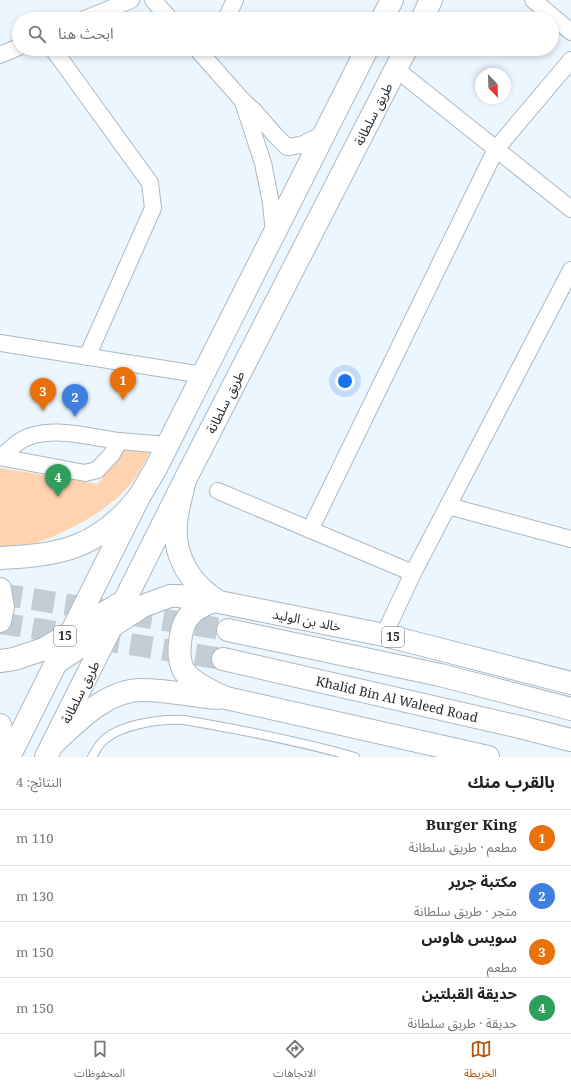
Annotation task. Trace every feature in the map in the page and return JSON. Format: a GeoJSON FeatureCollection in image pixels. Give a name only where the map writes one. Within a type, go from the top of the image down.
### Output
{"type":"FeatureCollection","features":[{"type":"Feature","properties":{"kind":"main road"},"geometry":{"type":"LineString","coordinates":[[386,12],[392,0]]}},
{"type":"Feature","properties":{"kind":"main road"},"geometry":{"type":"LineString","coordinates":[[425,12],[431,0]]}},
{"type":"Feature","properties":{"kind":"main road"},"geometry":{"type":"LineString","coordinates":[[9,757],[139,497],[203,375],[364,56]]}},
{"type":"Feature","properties":{"kind":"main road","name":"طريق سلطانة"},"geometry":{"type":"LineString","coordinates":[[50,750],[402,56]]}},
{"type":"Feature","properties":{"kind":"main road"},"geometry":{"type":"LineString","coordinates":[[184,484],[176,522],[176,534],[180,557],[185,568],[196,583],[217,602]]}},
{"type":"Feature","properties":{"kind":"main road"},"geometry":{"type":"LineString","coordinates":[[0,558],[51,554],[70,549],[87,542],[103,533],[116,522],[139,497]]}},
{"type":"Feature","properties":{"kind":"main road"},"geometry":{"type":"LineString","coordinates":[[0,589],[3,607],[0,621]]}},
{"type":"Feature","properties":{"kind":"main road","name":"خالد بن الوليد"},"geometry":{"type":"LineString","coordinates":[[56,663],[143,606],[170,596],[217,602],[384,635],[571,684]]}},
{"type":"Feature","properties":{"kind":"main road","name":"15"},"geometry":{"type":"LineString","coordinates":[[0,661],[14,659],[44,649],[126,600]]}},
{"type":"Feature","properties":{"kind":"main road"},"geometry":{"type":"LineString","coordinates":[[217,602],[201,606],[192,612],[186,619],[180,640],[179,656],[184,671],[190,678],[222,696]]}},
{"type":"Feature","properties":{"kind":"main road"},"geometry":{"type":"LineString","coordinates":[[228,630],[440,675],[571,709]]}},
{"type":"Feature","properties":{"kind":"main road","name":"Khalid Bin Al Waleed Road"},"geometry":{"type":"LineString","coordinates":[[223,659],[571,740]]}},
{"type":"Feature","properties":{"kind":"main road"},"geometry":{"type":"LineString","coordinates":[[50,750],[97,706],[118,694],[140,690],[168,692],[199,697],[222,696],[488,757]]}},
{"type":"Feature","properties":{"kind":"main road"},"geometry":{"type":"LineString","coordinates":[[0,725],[2,734],[2,757]]}},
{"type":"Feature","properties":{"kind":"street"},"geometry":{"type":"LineString","coordinates":[[102,12],[131,0]]}},
{"type":"Feature","properties":{"kind":"street"},"geometry":{"type":"LineString","coordinates":[[153,0],[164,12]]}},
{"type":"Feature","properties":{"kind":"street"},"geometry":{"type":"LineString","coordinates":[[230,12],[236,0]]}},
{"type":"Feature","properties":{"kind":"street"},"geometry":{"type":"LineString","coordinates":[[533,0],[548,12]]}},
{"type":"Feature","properties":{"kind":"street"},"geometry":{"type":"LineString","coordinates":[[559,21],[570,30]]}},
{"type":"Feature","properties":{"kind":"street"},"geometry":{"type":"LineString","coordinates":[[0,55],[12,50]]}},
{"type":"Feature","properties":{"kind":"street"},"geometry":{"type":"LineString","coordinates":[[57,56],[150,183],[153,208],[87,357]]}},
{"type":"Feature","properties":{"kind":"street"},"geometry":{"type":"LineString","coordinates":[[207,56],[242,100],[287,146],[302,144],[326,132]]}},
{"type":"Feature","properties":{"kind":"street"},"geometry":{"type":"LineString","coordinates":[[310,530],[496,148],[571,60]]}},
{"type":"Feature","properties":{"kind":"street"},"geometry":{"type":"LineString","coordinates":[[396,69],[571,209]]}},
{"type":"Feature","properties":{"kind":"street"},"geometry":{"type":"LineString","coordinates":[[242,100],[263,163],[271,203],[274,235]]}},
{"type":"Feature","properties":{"kind":"street"},"geometry":{"type":"LineString","coordinates":[[384,635],[412,574],[571,270]]}},
{"type":"Feature","properties":{"kind":"street"},"geometry":{"type":"LineString","coordinates":[[0,343],[203,375]]}},
{"type":"Feature","properties":{"kind":"street"},"geometry":{"type":"LineString","coordinates":[[0,457],[20,441],[36,434],[43,433],[62,433],[119,441],[167,445]]}},
{"type":"Feature","properties":{"kind":"street"},"geometry":{"type":"LineString","coordinates":[[0,457],[85,473],[97,470],[112,454],[119,441]]}},
{"type":"Feature","properties":{"kind":"street"},"geometry":{"type":"LineString","coordinates":[[218,491],[412,574]]}},
{"type":"Feature","properties":{"kind":"street"},"geometry":{"type":"LineString","coordinates":[[448,506],[571,539]]}},
{"type":"Feature","properties":{"kind":"lane"},"geometry":{"type":"LineString","coordinates":[[92,757],[100,744],[117,732],[141,724],[176,719],[266,734],[325,748],[355,757]]}},
{"type":"Feature","properties":{"kind":"shaded area"},"geometry":{"type":"Polygon","coordinates":[[[123,448],[151,450],[134,480],[117,498],[82,522],[56,535],[27,545],[0,547],[0,468],[98,484],[123,448]]]}},
{"type":"Feature","properties":{"kind":"tunnel"},"geometry":{"type":"LineString","coordinates":[[0,594],[228,630]]}},
{"type":"Feature","properties":{"kind":"tunnel"},"geometry":{"type":"LineString","coordinates":[[0,623],[223,659]]}},
{"type":"Feature","properties":{"kind":"place","name":"Burger King"},"geometry":{"type":"Point","coordinates":[123,400]}},
{"type":"Feature","properties":{"kind":"place","name":"سويس هاوس"},"geometry":{"type":"Point","coordinates":[43,411]}},
{"type":"Feature","properties":{"kind":"place","name":"مكتبة جرير"},"geometry":{"type":"Point","coordinates":[75,417]}},
{"type":"Feature","properties":{"kind":"place","name":"حدیقة القبلتین"},"geometry":{"type":"Point","coordinates":[58,497]}}]}
